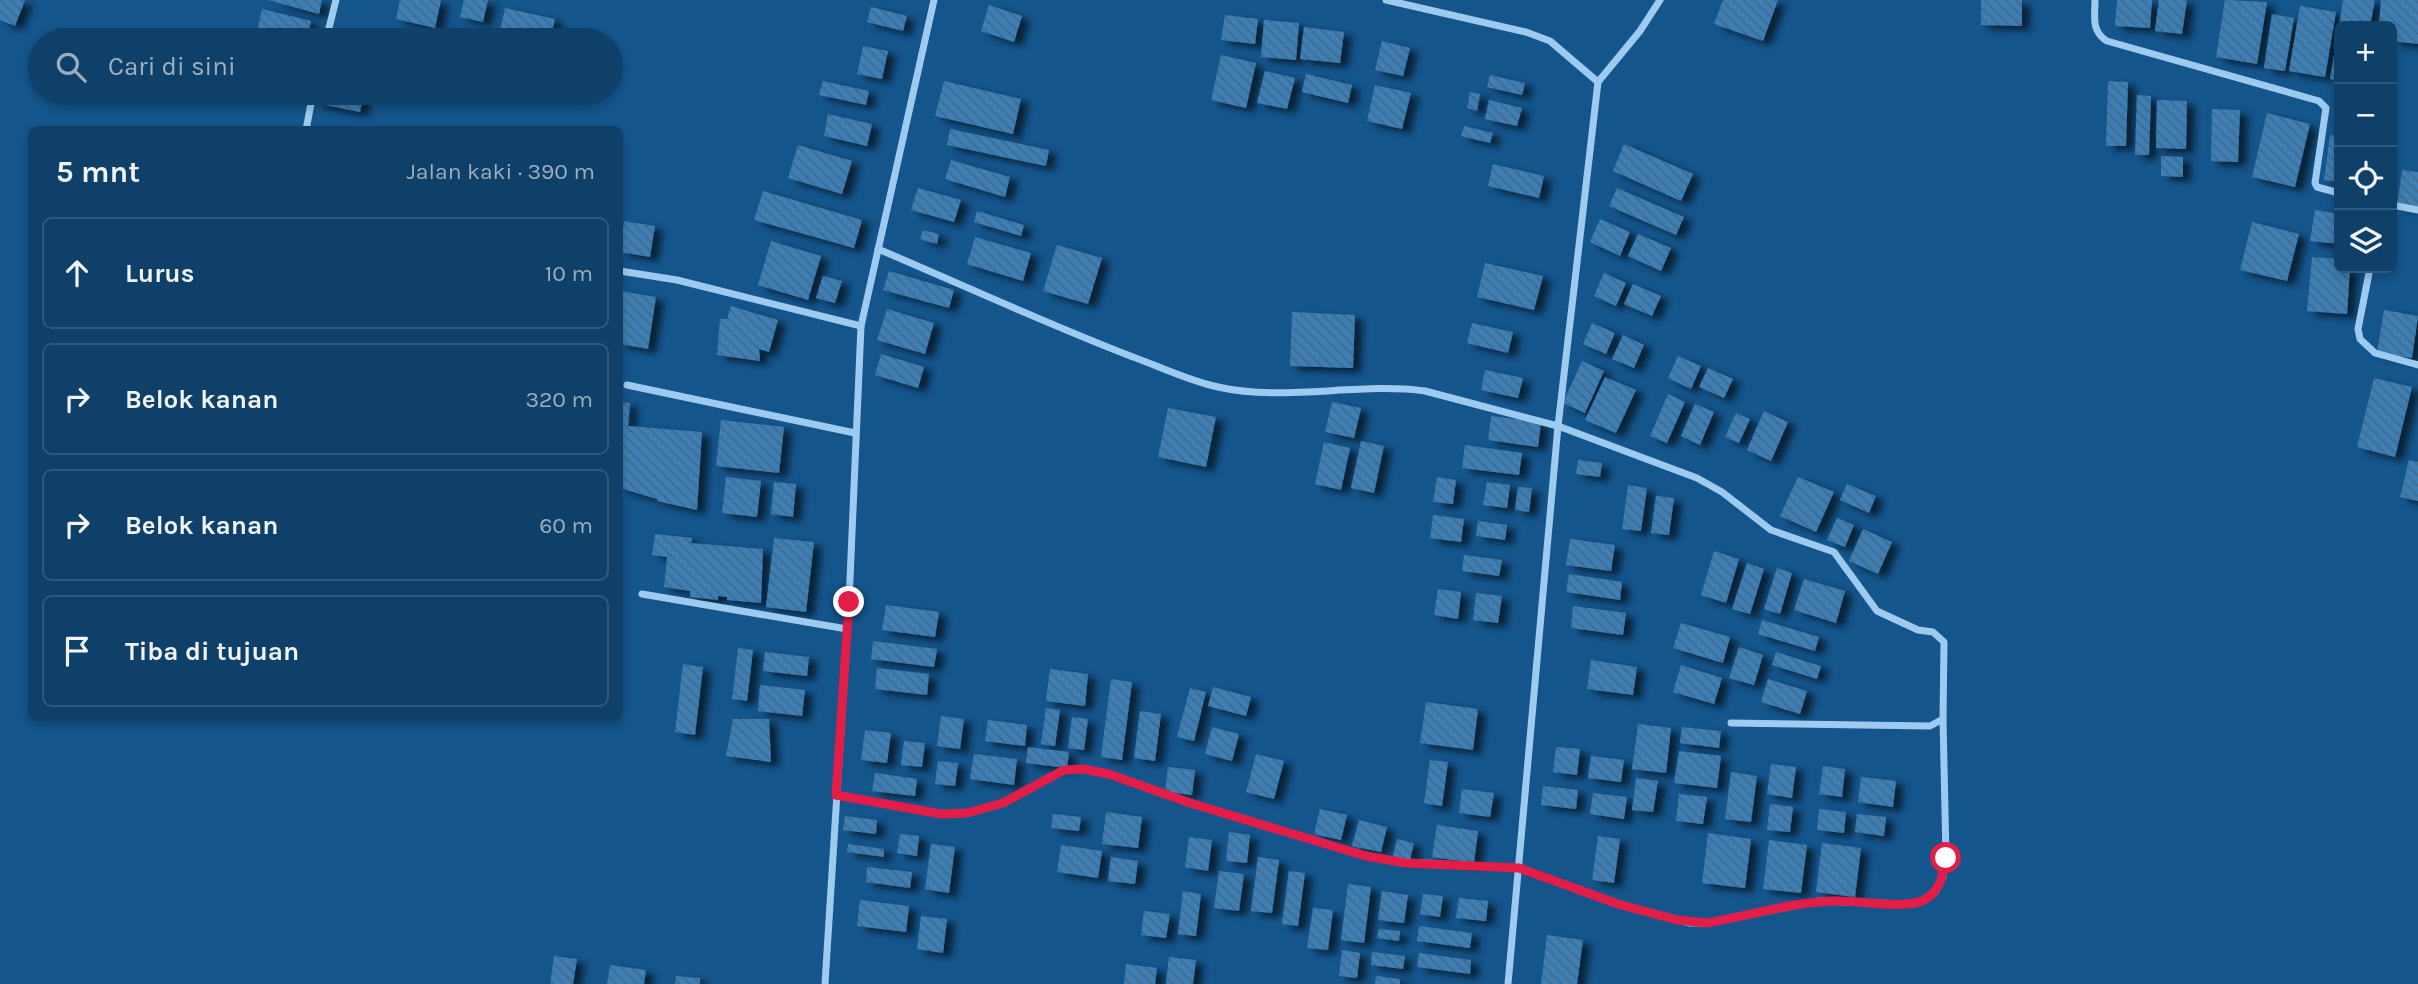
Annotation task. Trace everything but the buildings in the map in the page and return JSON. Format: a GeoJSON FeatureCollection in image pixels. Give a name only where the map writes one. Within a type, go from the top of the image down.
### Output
{"type":"FeatureCollection","features":[{"type":"Feature","properties":{"kind":"street"},"geometry":{"type":"LineString","coordinates":[[329,28],[336,0]]}},
{"type":"Feature","properties":{"kind":"street"},"geometry":{"type":"LineString","coordinates":[[825,984],[848,629],[860,326],[934,0]]}},
{"type":"Feature","properties":{"kind":"street"},"geometry":{"type":"LineString","coordinates":[[1386,0],[1526,32],[1550,41],[1598,82]]}},
{"type":"Feature","properties":{"kind":"street"},"geometry":{"type":"LineString","coordinates":[[1508,984],[1558,426],[1598,82],[1640,31],[1660,0]]}},
{"type":"Feature","properties":{"kind":"street"},"geometry":{"type":"LineString","coordinates":[[2095,0],[2095,28],[2099,36],[2107,41],[2319,101],[2326,108],[2315,183],[2317,187],[2334,192]]}},
{"type":"Feature","properties":{"kind":"street"},"geometry":{"type":"LineString","coordinates":[[307,126],[311,105]]}},
{"type":"Feature","properties":{"kind":"street"},"geometry":{"type":"LineString","coordinates":[[2397,206],[2418,210]]}},
{"type":"Feature","properties":{"kind":"street"},"geometry":{"type":"LineString","coordinates":[[836,795],[941,814],[967,813],[1003,803],[1064,770],[1083,769],[1109,774],[1190,803],[1366,856],[1406,863],[1519,868],[1618,904],[1690,923],[1707,923],[1819,901],[1905,904],[1923,901],[1936,891],[1943,877],[1946,858],[1944,642],[1933,632],[1918,630],[1877,611],[1834,552],[1771,530],[1722,492],[1697,478],[1558,426],[1425,391],[1404,388],[1254,391],[1219,388],[1085,338],[878,249]]}},
{"type":"Feature","properties":{"kind":"street"},"geometry":{"type":"LineString","coordinates":[[623,271],[677,280],[860,326]]}},
{"type":"Feature","properties":{"kind":"street"},"geometry":{"type":"LineString","coordinates":[[2369,273],[2358,329],[2360,339],[2375,353],[2418,365]]}},
{"type":"Feature","properties":{"kind":"street"},"geometry":{"type":"LineString","coordinates":[[627,385],[855,433]]}},
{"type":"Feature","properties":{"kind":"street"},"geometry":{"type":"LineString","coordinates":[[642,594],[848,629]]}},
{"type":"Feature","properties":{"kind":"street"},"geometry":{"type":"LineString","coordinates":[[1731,723],[1930,726],[1943,719]]}},
{"type":"Feature","properties":{"kind":"route"},"geometry":{"type":"LineString","coordinates":[[849,602],[836,795],[941,814],[967,813],[1003,803],[1064,770],[1083,769],[1109,774],[1190,803],[1366,856],[1406,863],[1519,868],[1618,904],[1690,923],[1707,923],[1819,901],[1905,904],[1923,901],[1936,891],[1943,877],[1946,858]]}}]}
